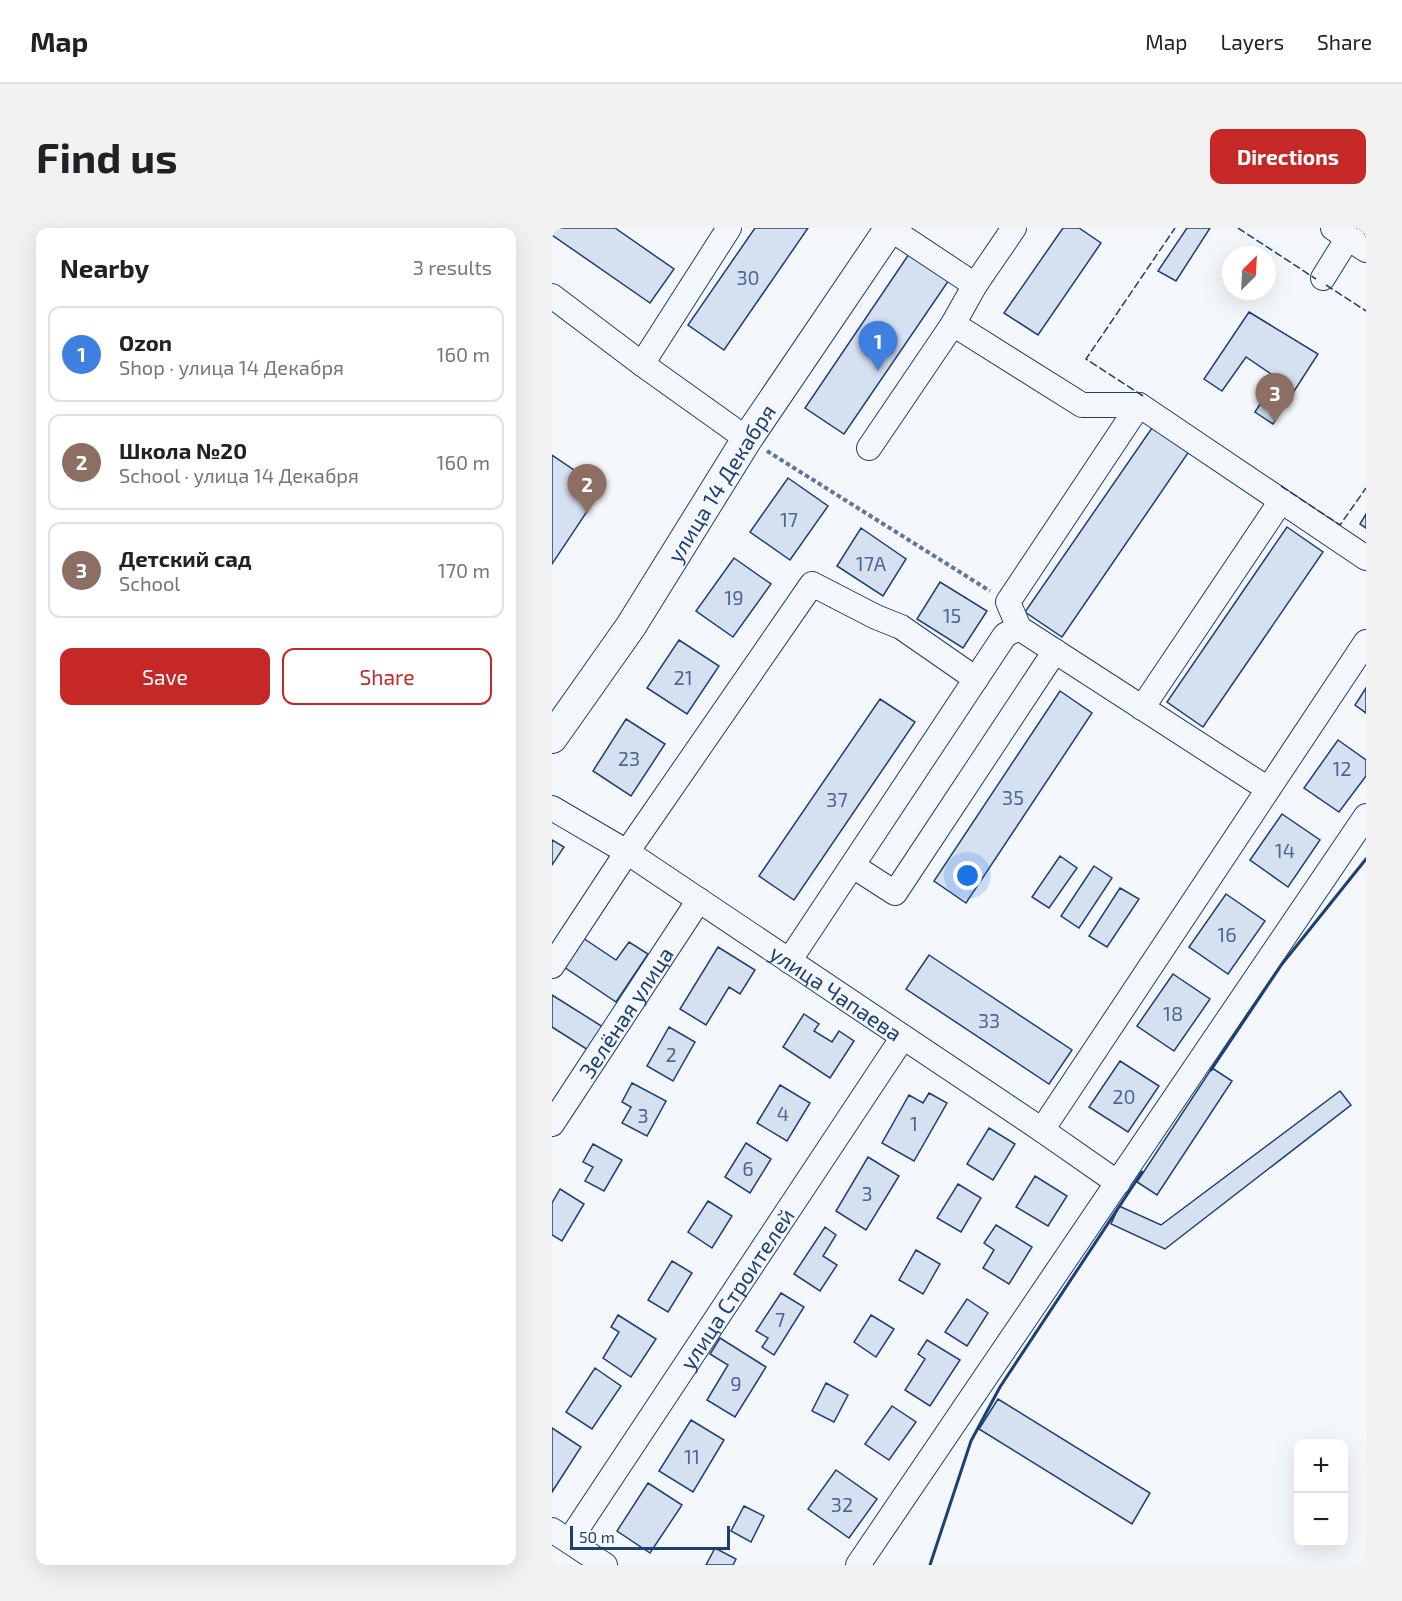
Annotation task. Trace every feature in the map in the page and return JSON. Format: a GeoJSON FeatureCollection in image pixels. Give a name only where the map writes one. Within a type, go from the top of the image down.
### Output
{"type":"FeatureCollection","features":[{"type":"Feature","properties":{"kind":"main road","name":"улица 14 Декабря"},"geometry":{"type":"LineString","coordinates":[[552,738],[631,626],[747,439],[890,228]]}},
{"type":"Feature","properties":{"kind":"street"},"geometry":{"type":"LineString","coordinates":[[642,364],[729,228]]}},
{"type":"Feature","properties":{"kind":"street"},"geometry":{"type":"LineString","coordinates":[[890,228],[975,285]]}},
{"type":"Feature","properties":{"kind":"street"},"geometry":{"type":"LineString","coordinates":[[869,448],[1014,228]]}},
{"type":"Feature","properties":{"kind":"street"},"geometry":{"type":"LineString","coordinates":[[1323,278],[1350,236]]}},
{"type":"Feature","properties":{"kind":"street"},"geometry":{"type":"LineString","coordinates":[[552,296],[747,439]]}},
{"type":"Feature","properties":{"kind":"street"},"geometry":{"type":"LineString","coordinates":[[952,324],[1082,405],[1139,405],[1366,558]]}},
{"type":"Feature","properties":{"kind":"street"},"geometry":{"type":"LineString","coordinates":[[1139,405],[1008,602],[1019,628],[1268,789]]}},
{"type":"Feature","properties":{"kind":"street"},"geometry":{"type":"LineString","coordinates":[[1142,708],[1281,501]]}},
{"type":"Feature","properties":{"kind":"street"},"geometry":{"type":"LineString","coordinates":[[552,966],[627,852],[812,584],[876,617],[901,627],[976,678]]}},
{"type":"Feature","properties":{"kind":"street"},"geometry":{"type":"LineString","coordinates":[[789,961],[1005,634],[1019,628]]}},
{"type":"Feature","properties":{"kind":"street"},"geometry":{"type":"LineString","coordinates":[[1042,1130],[1366,642]]}},
{"type":"Feature","properties":{"kind":"street"},"geometry":{"type":"LineString","coordinates":[[853,866],[895,893],[1055,651]]}},
{"type":"Feature","properties":{"kind":"street","name":"улица Чапаева"},"geometry":{"type":"LineString","coordinates":[[552,808],[627,852],[1118,1183]]}},
{"type":"Feature","properties":{"kind":"street"},"geometry":{"type":"LineString","coordinates":[[858,1565],[1366,816]]}},
{"type":"Feature","properties":{"kind":"street","name":"Зелёная улица"},"geometry":{"type":"LineString","coordinates":[[552,1124],[699,900]]}},
{"type":"Feature","properties":{"kind":"street","name":"улица Строителей"},"geometry":{"type":"LineString","coordinates":[[561,1536],[903,1037]]}},
{"type":"Feature","properties":{"kind":"street"},"geometry":{"type":"LineString","coordinates":[[561,1536],[605,1565]]}},
{"type":"Feature","properties":{"kind":"path"},"geometry":{"type":"LineString","coordinates":[[747,439],[1008,602]]}},
{"type":"Feature","properties":{"kind":"building"},"geometry":{"type":"Polygon","coordinates":[[[552,228],[615,228],[674,269],[650,303],[552,235],[552,228]]]}},
{"type":"Feature","properties":{"kind":"building"},"geometry":{"type":"Polygon","coordinates":[[[755,228],[808,228],[724,350],[688,325],[755,228]]]}},
{"type":"Feature","properties":{"kind":"building"},"geometry":{"type":"Polygon","coordinates":[[[1063,228],[1079,228],[1101,243],[1038,335],[1004,313],[1063,228]]]}},
{"type":"Feature","properties":{"kind":"building"},"geometry":{"type":"Polygon","coordinates":[[[1187,228],[1210,228],[1176,281],[1158,271],[1187,228]]]}},
{"type":"Feature","properties":{"kind":"building"},"geometry":{"type":"Polygon","coordinates":[[[909,254],[949,280],[844,434],[805,408],[909,254]]]}},
{"type":"Feature","properties":{"kind":"building"},"geometry":{"type":"Polygon","coordinates":[[[1249,312],[1318,354],[1273,424],[1255,412],[1277,378],[1246,357],[1222,391],[1204,379],[1249,312]]]}},
{"type":"Feature","properties":{"kind":"building"},"geometry":{"type":"Polygon","coordinates":[[[1154,425],[1190,450],[1062,637],[1025,612],[1154,425]]]}},
{"type":"Feature","properties":{"kind":"building"},"geometry":{"type":"Polygon","coordinates":[[[552,455],[602,489],[552,564],[552,455]]]}},
{"type":"Feature","properties":{"kind":"building"},"geometry":{"type":"Polygon","coordinates":[[[788,478],[828,506],[790,560],[750,532],[788,478]]]}},
{"type":"Feature","properties":{"kind":"building"},"geometry":{"type":"Polygon","coordinates":[[[1366,514],[1366,528],[1360,524],[1366,514]]]}},
{"type":"Feature","properties":{"kind":"building"},"geometry":{"type":"Polygon","coordinates":[[[1287,527],[1323,552],[1203,727],[1167,702],[1287,527]]]}},
{"type":"Feature","properties":{"kind":"building"},"geometry":{"type":"Polygon","coordinates":[[[861,528],[906,559],[883,596],[837,566],[861,528]]]}},
{"type":"Feature","properties":{"kind":"building"},"geometry":{"type":"Polygon","coordinates":[[[734,558],[771,584],[733,637],[696,611],[734,558]]]}},
{"type":"Feature","properties":{"kind":"building"},"geometry":{"type":"Polygon","coordinates":[[[940,582],[987,611],[963,648],[917,619],[940,582]]]}},
{"type":"Feature","properties":{"kind":"building"},"geometry":{"type":"Polygon","coordinates":[[[679,640],[719,666],[687,714],[647,688],[679,640]]]}},
{"type":"Feature","properties":{"kind":"building"},"geometry":{"type":"Polygon","coordinates":[[[1366,688],[1366,713],[1355,705],[1366,688]]]}},
{"type":"Feature","properties":{"kind":"building"},"geometry":{"type":"Polygon","coordinates":[[[1060,691],[1092,713],[966,903],[934,881],[1060,691]]]}},
{"type":"Feature","properties":{"kind":"building"},"geometry":{"type":"Polygon","coordinates":[[[880,699],[915,722],[794,900],[759,876],[880,699]]]}},
{"type":"Feature","properties":{"kind":"building"},"geometry":{"type":"Polygon","coordinates":[[[626,719],[665,744],[631,796],[593,771],[626,719]]]}},
{"type":"Feature","properties":{"kind":"building"},"geometry":{"type":"Polygon","coordinates":[[[1338,740],[1366,760],[1366,776],[1339,812],[1304,788],[1338,740]]]}},
{"type":"Feature","properties":{"kind":"building"},"geometry":{"type":"Polygon","coordinates":[[[1282,814],[1320,840],[1288,887],[1250,860],[1282,814]]]}},
{"type":"Feature","properties":{"kind":"building"},"geometry":{"type":"Polygon","coordinates":[[[552,840],[564,847],[552,865],[552,840]]]}},
{"type":"Feature","properties":{"kind":"building"},"geometry":{"type":"Polygon","coordinates":[[[1060,856],[1077,868],[1049,908],[1032,897],[1060,856]]]}},
{"type":"Feature","properties":{"kind":"building"},"geometry":{"type":"Polygon","coordinates":[[[1094,866],[1112,878],[1079,928],[1061,916],[1094,866]]]}},
{"type":"Feature","properties":{"kind":"building"},"geometry":{"type":"Polygon","coordinates":[[[1120,888],[1139,899],[1107,947],[1089,936],[1120,888]]]}},
{"type":"Feature","properties":{"kind":"building"},"geometry":{"type":"Polygon","coordinates":[[[1226,894],[1265,921],[1228,974],[1189,947],[1226,894]]]}},
{"type":"Feature","properties":{"kind":"building"},"geometry":{"type":"Polygon","coordinates":[[[583,938],[616,960],[629,942],[648,954],[616,1002],[564,967],[583,938]]]}},
{"type":"Feature","properties":{"kind":"building"},"geometry":{"type":"Polygon","coordinates":[[[718,947],[755,970],[740,994],[729,987],[706,1025],[680,1009],[718,947]]]}},
{"type":"Feature","properties":{"kind":"building"},"geometry":{"type":"Polygon","coordinates":[[[929,955],[1072,1050],[1049,1084],[906,989],[929,955]]]}},
{"type":"Feature","properties":{"kind":"building"},"geometry":{"type":"Polygon","coordinates":[[[1173,974],[1210,999],[1174,1051],[1137,1026],[1173,974]]]}},
{"type":"Feature","properties":{"kind":"building"},"geometry":{"type":"Polygon","coordinates":[[[552,995],[603,1027],[588,1050],[552,1027],[552,995]]]}},
{"type":"Feature","properties":{"kind":"building"},"geometry":{"type":"Polygon","coordinates":[[[804,1014],[819,1024],[814,1031],[832,1042],[839,1031],[854,1041],[830,1078],[783,1047],[804,1014]]]}},
{"type":"Feature","properties":{"kind":"building"},"geometry":{"type":"Polygon","coordinates":[[[669,1027],[695,1042],[673,1081],[647,1066],[669,1027]]]}},
{"type":"Feature","properties":{"kind":"building"},"geometry":{"type":"Polygon","coordinates":[[[1120,1061],[1159,1086],[1128,1132],[1089,1107],[1120,1061]]]}},
{"type":"Feature","properties":{"kind":"building"},"geometry":{"type":"Polygon","coordinates":[[[1212,1068],[1232,1081],[1157,1195],[1137,1182],[1212,1068]]]}},
{"type":"Feature","properties":{"kind":"building"},"geometry":{"type":"Polygon","coordinates":[[[632,1083],[666,1101],[647,1136],[622,1123],[631,1107],[622,1102],[632,1083]]]}},
{"type":"Feature","properties":{"kind":"building"},"geometry":{"type":"Polygon","coordinates":[[[780,1085],[810,1103],[787,1141],[757,1123],[780,1085]]]}},
{"type":"Feature","properties":{"kind":"building"},"geometry":{"type":"Polygon","coordinates":[[[1340,1091],[1351,1105],[1165,1249],[1111,1224],[1119,1206],[1161,1225],[1340,1091]]]}},
{"type":"Feature","properties":{"kind":"building"},"geometry":{"type":"Polygon","coordinates":[[[929,1093],[947,1103],[914,1161],[882,1143],[909,1095],[923,1103],[929,1093]]]}},
{"type":"Feature","properties":{"kind":"building"},"geometry":{"type":"Polygon","coordinates":[[[989,1128],[1015,1144],[993,1180],[967,1164],[989,1128]]]}},
{"type":"Feature","properties":{"kind":"building"},"geometry":{"type":"Polygon","coordinates":[[[746,1143],[771,1159],[750,1193],[725,1177],[746,1143]]]}},
{"type":"Feature","properties":{"kind":"building"},"geometry":{"type":"Polygon","coordinates":[[[593,1144],[622,1160],[604,1191],[585,1181],[593,1167],[583,1162],[593,1144]]]}},
{"type":"Feature","properties":{"kind":"building"},"geometry":{"type":"Polygon","coordinates":[[[868,1157],[899,1176],[866,1230],[836,1211],[868,1157]]]}},
{"type":"Feature","properties":{"kind":"building"},"geometry":{"type":"Polygon","coordinates":[[[1035,1176],[1067,1196],[1048,1226],[1016,1207],[1035,1176]]]}},
{"type":"Feature","properties":{"kind":"building"},"geometry":{"type":"Polygon","coordinates":[[[958,1184],[981,1198],[961,1232],[937,1218],[958,1184]]]}},
{"type":"Feature","properties":{"kind":"building"},"geometry":{"type":"Polygon","coordinates":[[[560,1189],[584,1204],[562,1241],[552,1235],[552,1203],[560,1189]]]}},
{"type":"Feature","properties":{"kind":"building"},"geometry":{"type":"Polygon","coordinates":[[[708,1201],[732,1216],[712,1248],[688,1232],[708,1201]]]}},
{"type":"Feature","properties":{"kind":"building"},"geometry":{"type":"Polygon","coordinates":[[[996,1225],[1032,1247],[1009,1284],[983,1268],[994,1250],[984,1243],[996,1225]]]}},
{"type":"Feature","properties":{"kind":"building"},"geometry":{"type":"Polygon","coordinates":[[[825,1227],[836,1235],[823,1256],[837,1265],[820,1291],[794,1274],[825,1227]]]}},
{"type":"Feature","properties":{"kind":"building"},"geometry":{"type":"Polygon","coordinates":[[[916,1250],[940,1264],[923,1294],[899,1280],[916,1250]]]}},
{"type":"Feature","properties":{"kind":"building"},"geometry":{"type":"Polygon","coordinates":[[[672,1261],[692,1273],[668,1312],[648,1300],[672,1261]]]}},
{"type":"Feature","properties":{"kind":"building"},"geometry":{"type":"Polygon","coordinates":[[[781,1293],[804,1307],[774,1355],[762,1347],[768,1338],[756,1331],[781,1293]]]}},
{"type":"Feature","properties":{"kind":"building"},"geometry":{"type":"Polygon","coordinates":[[[967,1299],[988,1313],[967,1346],[945,1332],[967,1299]]]}},
{"type":"Feature","properties":{"kind":"building"},"geometry":{"type":"Polygon","coordinates":[[[618,1315],[656,1339],[631,1377],[603,1358],[619,1332],[611,1327],[618,1315]]]}},
{"type":"Feature","properties":{"kind":"building"},"geometry":{"type":"Polygon","coordinates":[[[871,1315],[894,1329],[876,1357],[854,1342],[871,1315]]]}},
{"type":"Feature","properties":{"kind":"building"},"geometry":{"type":"Polygon","coordinates":[[[720,1338],[766,1367],[735,1417],[707,1400],[728,1365],[710,1354],[720,1338]]]}},
{"type":"Feature","properties":{"kind":"building"},"geometry":{"type":"Polygon","coordinates":[[[927,1340],[960,1360],[930,1406],[905,1390],[925,1359],[918,1354],[927,1340]]]}},
{"type":"Feature","properties":{"kind":"building"},"geometry":{"type":"Polygon","coordinates":[[[595,1368],[621,1386],[592,1429],[566,1412],[595,1368]]]}},
{"type":"Feature","properties":{"kind":"building"},"geometry":{"type":"Polygon","coordinates":[[[826,1383],[848,1395],[834,1422],[812,1411],[826,1383]]]}},
{"type":"Feature","properties":{"kind":"building"},"geometry":{"type":"Polygon","coordinates":[[[998,1399],[1150,1493],[1132,1524],[979,1429],[998,1399]]]}},
{"type":"Feature","properties":{"kind":"building"},"geometry":{"type":"Polygon","coordinates":[[[892,1406],[916,1422],[889,1460],[865,1444],[892,1406]]]}},
{"type":"Feature","properties":{"kind":"building"},"geometry":{"type":"Polygon","coordinates":[[[691,1420],[724,1440],[693,1492],[659,1471],[691,1420]]]}},
{"type":"Feature","properties":{"kind":"building"},"geometry":{"type":"Polygon","coordinates":[[[552,1428],[581,1447],[552,1492],[552,1428]]]}},
{"type":"Feature","properties":{"kind":"building"},"geometry":{"type":"Polygon","coordinates":[[[836,1470],[877,1499],[849,1538],[808,1509],[836,1470]]]}},
{"type":"Feature","properties":{"kind":"building"},"geometry":{"type":"Polygon","coordinates":[[[648,1483],[682,1505],[650,1553],[617,1531],[648,1483]]]}},
{"type":"Feature","properties":{"kind":"building"},"geometry":{"type":"Polygon","coordinates":[[[744,1506],[764,1516],[751,1542],[731,1531],[744,1506]]]}},
{"type":"Feature","properties":{"kind":"building"},"geometry":{"type":"Polygon","coordinates":[[[715,1548],[736,1559],[733,1565],[706,1565],[715,1548]]]}},
{"type":"Feature","properties":{"kind":"fence"},"geometry":{"type":"LineString","coordinates":[[1143,396],[1086,359],[1175,228]]}},
{"type":"Feature","properties":{"kind":"fence"},"geometry":{"type":"LineString","coordinates":[[1238,228],[1316,279]]}},
{"type":"Feature","properties":{"kind":"fence"},"geometry":{"type":"LineString","coordinates":[[1326,285],[1366,311]]}},
{"type":"Feature","properties":{"kind":"fence"},"geometry":{"type":"LineString","coordinates":[[1281,486],[1340,525],[1366,488]]}},
{"type":"Feature","properties":{"kind":"wall"},"geometry":{"type":"LineString","coordinates":[[1211,1070],[1282,964],[1366,859]]}},
{"type":"Feature","properties":{"kind":"wall"},"geometry":{"type":"LineString","coordinates":[[930,1565],[971,1441],[1000,1387],[1142,1172]]}},
{"type":"Feature","properties":{"kind":"place","name":"Ozon"},"geometry":{"type":"Point","coordinates":[878,371]}},
{"type":"Feature","properties":{"kind":"place","name":"Детский сад"},"geometry":{"type":"Point","coordinates":[1275,423]}},
{"type":"Feature","properties":{"kind":"place","name":"Школа №20"},"geometry":{"type":"Point","coordinates":[587,514]}}]}
